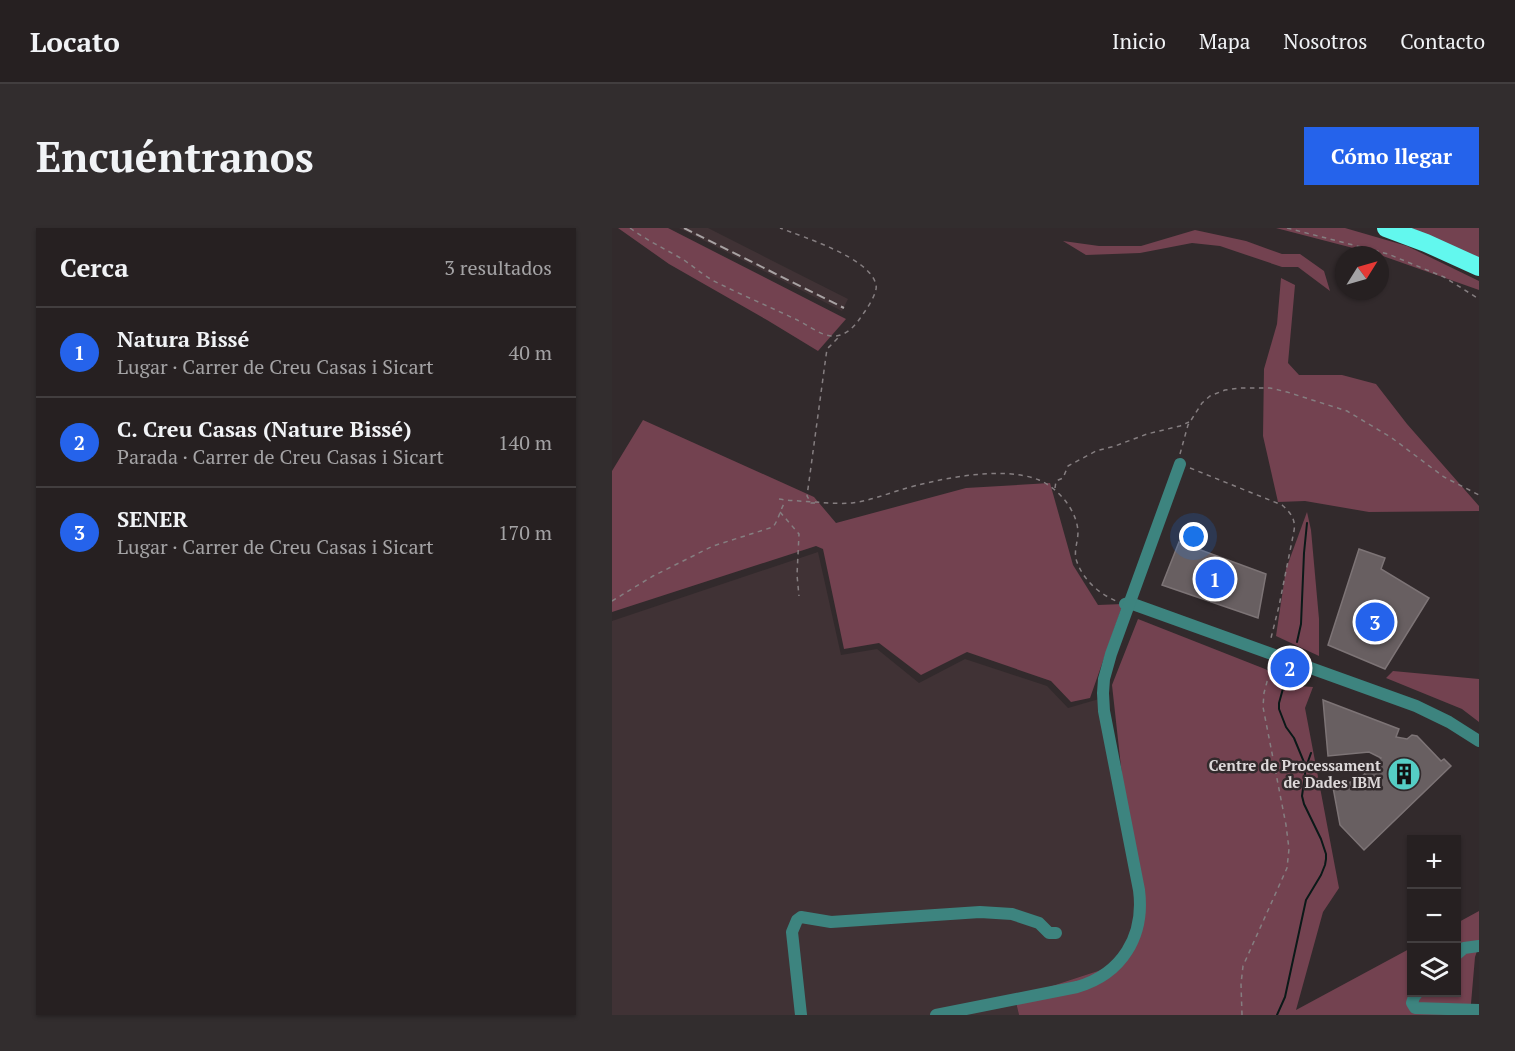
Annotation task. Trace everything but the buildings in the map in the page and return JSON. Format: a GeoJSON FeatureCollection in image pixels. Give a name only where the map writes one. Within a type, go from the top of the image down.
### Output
{"type":"FeatureCollection","features":[{"type":"Feature","properties":{"kind":"highway"},"geometry":{"type":"LineString","coordinates":[[1386,228],[1479,267]]}},
{"type":"Feature","properties":{"kind":"street"},"geometry":{"type":"LineString","coordinates":[[936,1015],[1077,987],[1107,974],[1121,960],[1133,941],[1141,909],[1139,890],[1106,723],[1103,693],[1107,666],[1127,604],[1185,466]]}},
{"type":"Feature","properties":{"kind":"street"},"geometry":{"type":"LineString","coordinates":[[1127,604],[1416,706],[1449,722],[1479,741]]}},
{"type":"Feature","properties":{"kind":"street"},"geometry":{"type":"LineString","coordinates":[[801,1015],[792,932],[796,920],[801,917],[831,922],[980,912],[1012,914],[1039,923],[1049,933],[1056,933]]}},
{"type":"Feature","properties":{"kind":"street"},"geometry":{"type":"LineString","coordinates":[[1461,951],[1479,946]]}},
{"type":"Feature","properties":{"kind":"street"},"geometry":{"type":"LineString","coordinates":[[1414,997],[1412,1003],[1414,1008],[1479,1010]]}},
{"type":"Feature","properties":{"kind":"street"},"geometry":{"type":"LineString","coordinates":[[1006,1001],[1009,1014]]}},
{"type":"Feature","properties":{"kind":"path"},"geometry":{"type":"LineString","coordinates":[[630,228],[719,284],[796,319],[827,336],[840,336]]}},
{"type":"Feature","properties":{"kind":"path"},"geometry":{"type":"LineString","coordinates":[[780,228],[847,255],[868,270],[876,284],[871,302],[859,320],[828,349],[807,496],[811,502]]}},
{"type":"Feature","properties":{"kind":"path"},"geometry":{"type":"LineString","coordinates":[[1287,228],[1388,254],[1444,277],[1479,299]]}},
{"type":"Feature","properties":{"kind":"path"},"geometry":{"type":"LineString","coordinates":[[1270,643],[1295,523],[1282,505],[1185,466],[1178,461],[1190,422],[1202,403],[1210,396],[1225,390],[1240,388],[1270,388],[1347,411],[1392,438],[1444,477],[1479,495]]}},
{"type":"Feature","properties":{"kind":"path"},"geometry":{"type":"LineString","coordinates":[[1054,489],[1056,481],[1063,478],[1068,466],[1096,451],[1190,422]]}},
{"type":"Feature","properties":{"kind":"path"},"geometry":{"type":"LineString","coordinates":[[779,499],[850,503],[866,501],[939,481],[984,474],[1012,473],[1039,480],[1061,495],[1075,518],[1078,532],[1076,557],[1091,585],[1115,601],[1127,604]]}},
{"type":"Feature","properties":{"kind":"path"},"geometry":{"type":"LineString","coordinates":[[612,601],[653,576],[713,546],[773,527],[786,501]]}},
{"type":"Feature","properties":{"kind":"path"},"geometry":{"type":"LineString","coordinates":[[780,511],[799,534],[797,575],[799,596]]}},
{"type":"Feature","properties":{"kind":"path"},"geometry":{"type":"LineString","coordinates":[[1242,1015],[1243,966],[1287,868],[1289,849],[1262,701],[1268,678],[1280,683],[1284,680],[1269,671]]}},
{"type":"Feature","properties":{"kind":"shaded area"},"geometry":{"type":"Polygon","coordinates":[[[618,228],[668,228],[846,319],[818,351],[669,264],[618,228]]]}},
{"type":"Feature","properties":{"kind":"shaded area"},"geometry":{"type":"Polygon","coordinates":[[[679,228],[708,228],[848,299],[842,311],[679,228]]]}},
{"type":"Feature","properties":{"kind":"shaded area"},"geometry":{"type":"Polygon","coordinates":[[[1276,228],[1345,228],[1407,246],[1479,281],[1479,290],[1389,258],[1389,246],[1345,246],[1276,228]]]}},
{"type":"Feature","properties":{"kind":"shaded area"},"geometry":{"type":"Polygon","coordinates":[[[1409,228],[1479,228],[1479,259],[1409,228]]]}},
{"type":"Feature","properties":{"kind":"shaded area"},"geometry":{"type":"Polygon","coordinates":[[[1195,230],[1246,241],[1282,254],[1300,254],[1324,271],[1330,291],[1298,267],[1282,267],[1220,246],[1192,243],[1140,253],[1086,255],[1063,241],[1099,246],[1141,246],[1195,230]]]}},
{"type":"Feature","properties":{"kind":"shaded area"},"geometry":{"type":"Polygon","coordinates":[[[1281,278],[1295,285],[1288,363],[1299,375],[1342,375],[1376,384],[1407,424],[1479,506],[1479,511],[1369,512],[1305,501],[1278,502],[1263,436],[1264,369],[1277,324],[1281,278]]]}},
{"type":"Feature","properties":{"kind":"shaded area"},"geometry":{"type":"Polygon","coordinates":[[[643,420],[814,497],[836,523],[966,488],[1050,483],[1073,565],[1098,605],[1123,604],[1090,698],[1071,702],[1051,681],[967,652],[921,675],[879,643],[844,649],[823,549],[816,546],[612,612],[612,471],[643,420]]]}},
{"type":"Feature","properties":{"kind":"shaded area"},"geometry":{"type":"Polygon","coordinates":[[[1307,512],[1311,530],[1319,619],[1319,656],[1276,636],[1286,569],[1307,512]]]}},
{"type":"Feature","properties":{"kind":"shaded area"},"geometry":{"type":"Polygon","coordinates":[[[818,552],[841,655],[877,649],[919,683],[965,659],[1047,686],[1068,708],[1099,699],[1130,854],[1137,912],[1129,944],[1104,969],[1015,998],[1019,1015],[612,1015],[612,621],[818,552]]]}},
{"type":"Feature","properties":{"kind":"shaded area"},"geometry":{"type":"Polygon","coordinates":[[[1138,619],[1265,669],[1299,686],[1313,687],[1305,708],[1339,888],[1323,912],[1296,1010],[1407,950],[1407,997],[1461,997],[1461,921],[1479,911],[1479,945],[1475,957],[1470,1015],[1019,1015],[1015,998],[1104,969],[1129,944],[1137,912],[1112,685],[1138,619]]]}},
{"type":"Feature","properties":{"kind":"shaded area"},"geometry":{"type":"Polygon","coordinates":[[[1393,671],[1479,679],[1479,722],[1462,709],[1386,678],[1393,671]]]}},
{"type":"Feature","properties":{"kind":"waterway"},"geometry":{"type":"LineString","coordinates":[[1297,642],[1301,624],[1307,523]]}},
{"type":"Feature","properties":{"kind":"waterway"},"geometry":{"type":"LineString","coordinates":[[1277,1015],[1285,997],[1306,900],[1321,875],[1326,859],[1321,839],[1302,796],[1306,767],[1279,709],[1284,685]]}},
{"type":"Feature","properties":{"kind":"waterway"},"geometry":{"type":"LineString","coordinates":[[1306,767],[1311,753]]}},
{"type":"Feature","properties":{"kind":"railway"},"geometry":{"type":"LineString","coordinates":[[684,228],[844,308]]}},
{"type":"Feature","properties":{"kind":"place","name":"Natura Bissé"},"geometry":{"type":"Point","coordinates":[1215,579]}},
{"type":"Feature","properties":{"kind":"place","name":"SENER"},"geometry":{"type":"Point","coordinates":[1375,622]}},
{"type":"Feature","properties":{"kind":"place","name":"C. Creu Casas (Nature Bissé)"},"geometry":{"type":"Point","coordinates":[1290,668]}},
{"type":"Feature","properties":{"kind":"place","name":"Centre de Processament de Dades IBM"},"geometry":{"type":"Point","coordinates":[1404,774]}}]}
